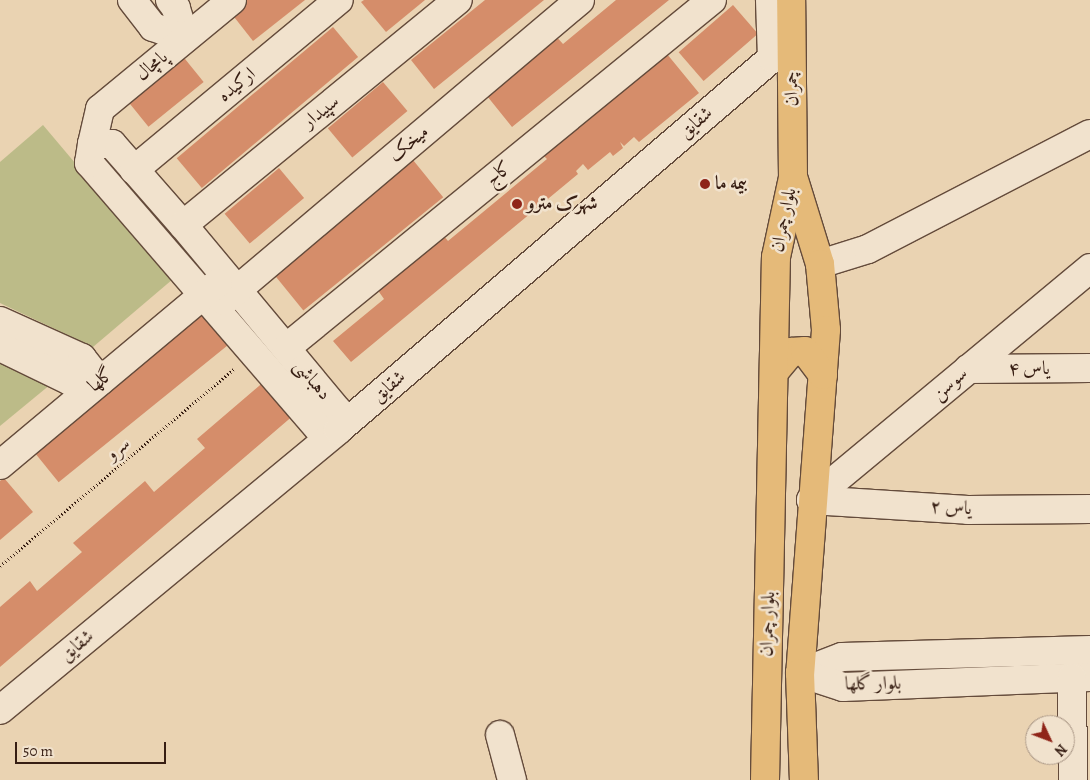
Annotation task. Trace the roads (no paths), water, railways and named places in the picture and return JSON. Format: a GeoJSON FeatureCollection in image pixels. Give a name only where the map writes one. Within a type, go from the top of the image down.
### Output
{"type":"FeatureCollection","features":[{"type":"Feature","properties":{"kind":"main road","name":"چمران"},"geometry":{"type":"LineString","coordinates":[[791,0],[793,178]]}},
{"type":"Feature","properties":{"kind":"main road","name":"بلوار چمران"},"geometry":{"type":"LineString","coordinates":[[793,178],[820,264],[826,330],[811,500],[800,673],[804,780]]}},
{"type":"Feature","properties":{"kind":"main road","name":"بلوار چمران"},"geometry":{"type":"LineString","coordinates":[[765,780],[776,256],[793,178]]}},
{"type":"Feature","properties":{"kind":"main road"},"geometry":{"type":"LineString","coordinates":[[774,371],[791,352],[805,351],[823,376]]}},
{"type":"Feature","properties":{"kind":"street"},"geometry":{"type":"LineString","coordinates":[[132,0],[153,27],[185,38]]}},
{"type":"Feature","properties":{"kind":"street"},"geometry":{"type":"LineString","coordinates":[[170,0],[176,8],[185,38]]}},
{"type":"Feature","properties":{"kind":"street","name":"پامچال"},"geometry":{"type":"LineString","coordinates":[[92,144],[100,109],[232,0]]}},
{"type":"Feature","properties":{"kind":"street","name":"ارکیده"},"geometry":{"type":"LineString","coordinates":[[134,170],[339,0]]}},
{"type":"Feature","properties":{"kind":"street","name":"سپیدار"},"geometry":{"type":"LineString","coordinates":[[183,225],[458,0]]}},
{"type":"Feature","properties":{"kind":"street","name":"میخک"},"geometry":{"type":"LineString","coordinates":[[209,303],[232,282],[580,0]]}},
{"type":"Feature","properties":{"kind":"street","name":"کاج"},"geometry":{"type":"LineString","coordinates":[[286,348],[712,0]]}},
{"type":"Feature","properties":{"kind":"street","name":"شقایق"},"geometry":{"type":"LineString","coordinates":[[0,710],[338,430],[772,58],[770,0]]}},
{"type":"Feature","properties":{"kind":"street"},"geometry":{"type":"LineString","coordinates":[[820,264],[868,248],[1090,134]]}},
{"type":"Feature","properties":{"kind":"street","name":"دهباشی"},"geometry":{"type":"LineString","coordinates":[[92,144],[112,144],[134,170],[232,282],[338,411],[338,430],[319,429],[209,303],[90,163],[92,144]]}},
{"type":"Feature","properties":{"kind":"street","name":"سوسن"},"geometry":{"type":"LineString","coordinates":[[811,500],[1090,268]]}},
{"type":"Feature","properties":{"kind":"street","name":"گلها"},"geometry":{"type":"LineString","coordinates":[[0,465],[100,381],[209,303]]}},
{"type":"Feature","properties":{"kind":"street"},"geometry":{"type":"LineString","coordinates":[[0,321],[82,358],[100,381]]}},
{"type":"Feature","properties":{"kind":"street"},"geometry":{"type":"LineString","coordinates":[[0,347],[70,381],[100,381]]}},
{"type":"Feature","properties":{"kind":"street","name":"یاس ۴"},"geometry":{"type":"LineString","coordinates":[[968,369],[1090,368]]}},
{"type":"Feature","properties":{"kind":"street","name":"یاس ۲"},"geometry":{"type":"LineString","coordinates":[[811,500],[968,510],[1090,509]]}},
{"type":"Feature","properties":{"kind":"street","name":"بلوار گلها"},"geometry":{"type":"LineString","coordinates":[[800,673],[842,657],[1090,650]]}},
{"type":"Feature","properties":{"kind":"street","name":"بلوار گلها"},"geometry":{"type":"LineString","coordinates":[[800,673],[843,687],[1081,678]]}},
{"type":"Feature","properties":{"kind":"street"},"geometry":{"type":"LineString","coordinates":[[1073,780],[1081,678]]}},
{"type":"Feature","properties":{"kind":"street"},"geometry":{"type":"LineString","coordinates":[[500,735],[512,780]]}},
{"type":"Feature","properties":{"kind":"place","name":"بیمه ما"},"geometry":{"type":"Point","coordinates":[705,184]}},
{"type":"Feature","properties":{"kind":"place","name":"شهرک مترو"},"geometry":{"type":"Point","coordinates":[517,204]}}]}
